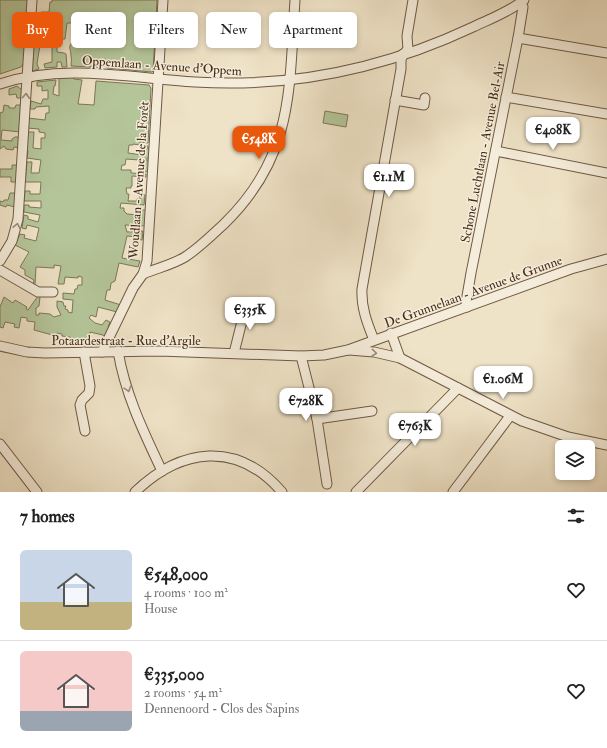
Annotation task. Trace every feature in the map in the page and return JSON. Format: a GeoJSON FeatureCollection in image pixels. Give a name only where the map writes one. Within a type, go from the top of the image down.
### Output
{"type":"FeatureCollection","features":[{"type":"Feature","properties":{"kind":"street"},"geometry":{"type":"LineString","coordinates":[[0,261],[12,241],[18,219],[32,0]]}},
{"type":"Feature","properties":{"kind":"street","name":"Woudlaan - Avenue de la Forêt"},"geometry":{"type":"LineString","coordinates":[[102,352],[133,288],[143,274],[147,261],[163,0]]}},
{"type":"Feature","properties":{"kind":"street"},"geometry":{"type":"LineString","coordinates":[[143,274],[179,260],[192,252],[229,218],[251,195],[267,168],[279,139],[285,114],[295,0]]}},
{"type":"Feature","properties":{"kind":"street"},"geometry":{"type":"LineString","coordinates":[[374,340],[362,304],[362,289],[396,100],[401,60],[408,49],[407,36],[413,0]]}},
{"type":"Feature","properties":{"kind":"street","name":"Oppemlaan - Avenue d'Oppem"},"geometry":{"type":"LineString","coordinates":[[0,84],[28,76],[73,72],[224,83],[289,80],[354,69],[404,54],[454,36],[505,12],[522,1]]}},
{"type":"Feature","properties":{"kind":"street","name":"Schone Luchtlaan - Avenue Bel-Air"},"geometry":{"type":"LineString","coordinates":[[467,307],[466,302],[518,38],[523,7],[522,1]]}},
{"type":"Feature","properties":{"kind":"street"},"geometry":{"type":"LineString","coordinates":[[518,38],[607,53]]}},
{"type":"Feature","properties":{"kind":"street"},"geometry":{"type":"LineString","coordinates":[[506,97],[607,114]]}},
{"type":"Feature","properties":{"kind":"street"},"geometry":{"type":"LineString","coordinates":[[396,100],[424,106],[425,98]]}},
{"type":"Feature","properties":{"kind":"street"},"geometry":{"type":"LineString","coordinates":[[496,151],[607,173]]}},
{"type":"Feature","properties":{"kind":"street","name":"De Grunnelaan - Avenue de Grunne"},"geometry":{"type":"LineString","coordinates":[[348,350],[571,270],[607,259]]}},
{"type":"Feature","properties":{"kind":"street"},"geometry":{"type":"LineString","coordinates":[[0,270],[38,292],[54,292]]}},
{"type":"Feature","properties":{"kind":"street"},"geometry":{"type":"LineString","coordinates":[[234,353],[246,305]]}},
{"type":"Feature","properties":{"kind":"street"},"geometry":{"type":"LineString","coordinates":[[391,334],[400,358]]}},
{"type":"Feature","properties":{"kind":"street","name":"Potaardestraat - Rue d'Argile"},"geometry":{"type":"LineString","coordinates":[[0,346],[38,353],[159,351],[301,356],[324,355],[348,350]]}},
{"type":"Feature","properties":{"kind":"street"},"geometry":{"type":"LineString","coordinates":[[348,350],[374,352],[400,358],[510,416],[562,435],[607,445]]}},
{"type":"Feature","properties":{"kind":"street"},"geometry":{"type":"LineString","coordinates":[[118,351],[135,414],[162,471]]}},
{"type":"Feature","properties":{"kind":"street"},"geometry":{"type":"LineString","coordinates":[[84,352],[90,386],[89,393],[82,400],[80,405],[85,431]]}},
{"type":"Feature","properties":{"kind":"street"},"geometry":{"type":"LineString","coordinates":[[301,356],[317,419],[327,484]]}},
{"type":"Feature","properties":{"kind":"street"},"geometry":{"type":"LineString","coordinates":[[356,492],[458,388]]}},
{"type":"Feature","properties":{"kind":"street"},"geometry":{"type":"LineString","coordinates":[[317,419],[372,411]]}},
{"type":"Feature","properties":{"kind":"street"},"geometry":{"type":"LineString","coordinates":[[453,492],[510,416]]}},
{"type":"Feature","properties":{"kind":"street"},"geometry":{"type":"LineString","coordinates":[[0,444],[37,492]]}},
{"type":"Feature","properties":{"kind":"street"},"geometry":{"type":"LineString","coordinates":[[134,492],[162,471],[173,465],[193,457],[208,456],[231,458],[248,464],[258,470],[282,492]]}},
{"type":"Feature","properties":{"kind":"green space"},"geometry":{"type":"Polygon","coordinates":[[[0,0],[28,0],[27,12],[12,12],[12,48],[25,48],[24,63],[21,67],[0,74],[0,0]]]}},
{"type":"Feature","properties":{"kind":"green space"},"geometry":{"type":"Polygon","coordinates":[[[52,0],[157,0],[156,12],[134,12],[134,48],[154,48],[153,71],[107,68],[107,64],[102,63],[101,68],[96,67],[96,63],[91,63],[91,67],[71,66],[70,46],[71,44],[71,48],[126,48],[126,12],[71,12],[71,23],[67,23],[65,39],[63,39],[63,12],[49,12],[50,2],[52,2],[52,0]]]}},
{"type":"Feature","properties":{"kind":"green space"},"geometry":{"type":"Polygon","coordinates":[[[34,48],[40,48],[37,64],[39,69],[32,71],[34,48]]]}},
{"type":"Feature","properties":{"kind":"green space"},"geometry":{"type":"Polygon","coordinates":[[[52,48],[57,48],[57,52],[66,54],[67,67],[62,67],[61,62],[57,62],[57,67],[45,68],[44,64],[52,62],[52,48]]]}},
{"type":"Feature","properties":{"kind":"green space"},"geometry":{"type":"Polygon","coordinates":[[[59,76],[72,76],[74,79],[82,80],[78,104],[94,105],[96,81],[149,85],[151,88],[148,143],[140,142],[140,145],[129,145],[128,153],[142,155],[143,146],[148,146],[148,149],[150,149],[150,158],[147,158],[147,161],[150,162],[149,172],[138,171],[139,160],[126,159],[125,165],[122,165],[121,170],[131,170],[131,173],[146,174],[146,177],[132,176],[131,188],[126,188],[127,194],[129,194],[128,201],[137,201],[137,199],[140,199],[140,194],[145,195],[144,205],[121,203],[120,208],[124,208],[124,211],[127,214],[139,215],[139,210],[147,210],[146,226],[125,225],[127,232],[143,231],[142,240],[137,239],[137,237],[127,236],[122,258],[140,261],[138,267],[119,263],[115,281],[111,283],[110,290],[107,290],[105,300],[121,305],[117,312],[98,307],[96,317],[91,315],[89,318],[95,323],[102,325],[106,320],[110,322],[109,328],[104,337],[103,335],[90,332],[91,336],[89,340],[82,344],[80,344],[80,340],[62,336],[62,334],[57,333],[56,336],[34,330],[35,322],[27,321],[27,318],[21,317],[19,328],[14,327],[15,324],[5,322],[3,328],[0,327],[0,307],[4,297],[13,303],[15,300],[27,307],[26,309],[28,310],[38,296],[40,297],[39,306],[36,308],[36,315],[39,315],[39,313],[50,314],[54,317],[61,315],[57,307],[57,301],[63,302],[64,306],[66,306],[65,309],[72,313],[73,300],[63,299],[63,293],[74,294],[78,285],[82,285],[82,277],[78,276],[78,278],[65,277],[64,284],[58,284],[61,266],[54,265],[54,268],[36,267],[35,285],[33,285],[34,280],[25,275],[25,270],[20,267],[29,252],[15,245],[9,254],[20,234],[25,235],[24,238],[36,241],[39,228],[27,225],[26,229],[22,228],[24,215],[28,216],[28,219],[38,222],[40,215],[24,212],[24,205],[41,208],[41,201],[24,201],[25,191],[30,191],[30,194],[40,194],[41,182],[25,182],[27,162],[32,162],[31,173],[39,173],[41,160],[27,158],[27,132],[34,132],[33,148],[41,149],[41,138],[45,138],[45,133],[39,132],[39,129],[27,128],[28,118],[45,120],[46,113],[49,113],[49,106],[30,109],[31,101],[41,104],[43,99],[48,99],[48,90],[42,91],[42,86],[37,86],[37,82],[56,80],[53,94],[59,96],[59,76]]]}},
{"type":"Feature","properties":{"kind":"green space"},"geometry":{"type":"Polygon","coordinates":[[[17,86],[22,90],[22,98],[17,98],[16,94],[9,95],[9,89],[17,86]]]}},
{"type":"Feature","properties":{"kind":"green space"},"geometry":{"type":"Polygon","coordinates":[[[4,105],[9,106],[9,108],[15,108],[16,105],[21,105],[20,132],[2,130],[1,140],[12,141],[15,137],[20,137],[20,148],[14,147],[13,150],[6,149],[4,146],[0,149],[0,113],[3,112],[4,105]]]}},
{"type":"Feature","properties":{"kind":"green space"},"geometry":{"type":"Polygon","coordinates":[[[325,111],[348,115],[346,127],[323,123],[325,111]]]}},
{"type":"Feature","properties":{"kind":"green space"},"geometry":{"type":"Polygon","coordinates":[[[12,165],[19,165],[17,182],[11,182],[11,177],[0,177],[0,169],[12,169],[12,165]]]}},
{"type":"Feature","properties":{"kind":"green space"},"geometry":{"type":"Polygon","coordinates":[[[10,193],[16,193],[15,207],[0,205],[0,201],[3,202],[4,200],[8,200],[10,193]]]}}]}
